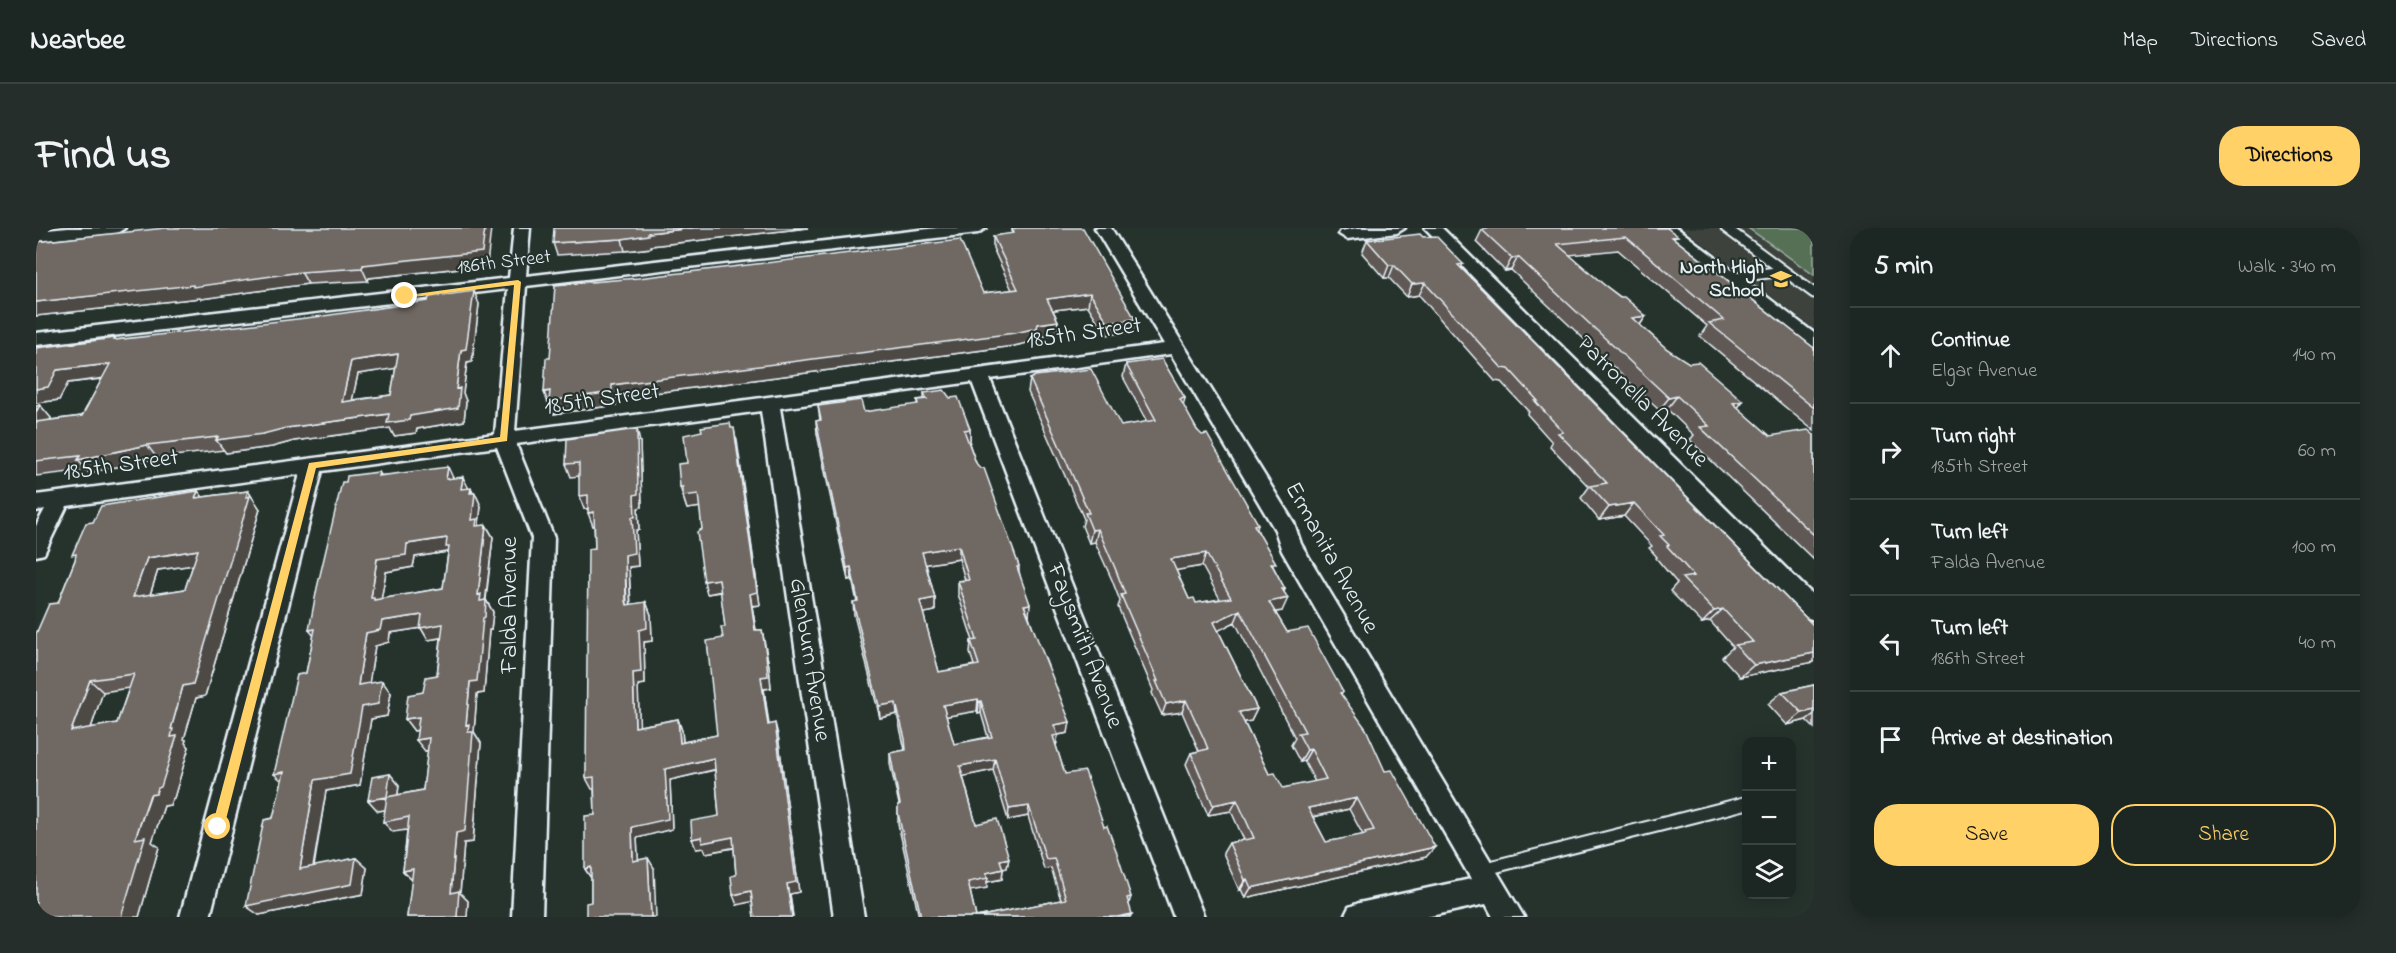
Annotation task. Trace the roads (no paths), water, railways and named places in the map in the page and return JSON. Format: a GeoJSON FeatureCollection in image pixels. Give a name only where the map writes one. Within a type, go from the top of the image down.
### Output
{"type":"FeatureCollection","features":[{"type":"Feature","properties":{"kind":"street"},"geometry":{"type":"LineString","coordinates":[[36,236],[117,228]]}},
{"type":"Feature","properties":{"kind":"street","name":"Falda Avenue"},"geometry":{"type":"LineString","coordinates":[[522,228],[504,439],[543,538],[527,917]]}},
{"type":"Feature","properties":{"kind":"street","name":"186th Street"},"geometry":{"type":"LineString","coordinates":[[36,339],[978,228]]}},
{"type":"Feature","properties":{"kind":"street","name":"Ermanita Avenue"},"geometry":{"type":"LineString","coordinates":[[1103,228],[1286,529],[1290,545],[1509,917]]}},
{"type":"Feature","properties":{"kind":"street"},"geometry":{"type":"LineString","coordinates":[[1347,234],[1397,228]]}},
{"type":"Feature","properties":{"kind":"street","name":"Patronella Avenue"},"geometry":{"type":"LineString","coordinates":[[1433,228],[1814,611]]}},
{"type":"Feature","properties":{"kind":"street"},"geometry":{"type":"LineString","coordinates":[[1665,228],[1814,344]]}},
{"type":"Feature","properties":{"kind":"street","name":"185th Street"},"geometry":{"type":"LineString","coordinates":[[36,503],[1175,348]]}},
{"type":"Feature","properties":{"kind":"street","name":"Faysmith Avenue"},"geometry":{"type":"LineString","coordinates":[[979,374],[1188,917]]}},
{"type":"Feature","properties":{"kind":"street","name":"Glenburn Avenue"},"geometry":{"type":"LineString","coordinates":[[770,403],[849,917]]}},
{"type":"Feature","properties":{"kind":"street"},"geometry":{"type":"LineString","coordinates":[[195,917],[313,465]]}},
{"type":"Feature","properties":{"kind":"street"},"geometry":{"type":"LineString","coordinates":[[36,548],[60,500]]}},
{"type":"Feature","properties":{"kind":"street"},"geometry":{"type":"LineString","coordinates":[[1359,917],[1486,880]]}},
{"type":"Feature","properties":{"kind":"lane"},"geometry":{"type":"LineString","coordinates":[[1726,228],[1814,293]]}},
{"type":"Feature","properties":{"kind":"lane"},"geometry":{"type":"LineString","coordinates":[[1730,278],[1784,271]]}},
{"type":"Feature","properties":{"kind":"lane"},"geometry":{"type":"LineString","coordinates":[[1486,880],[1742,804]]}},
{"type":"Feature","properties":{"kind":"place","name":"North High School"},"geometry":{"type":"Point","coordinates":[1781,279]}}]}
